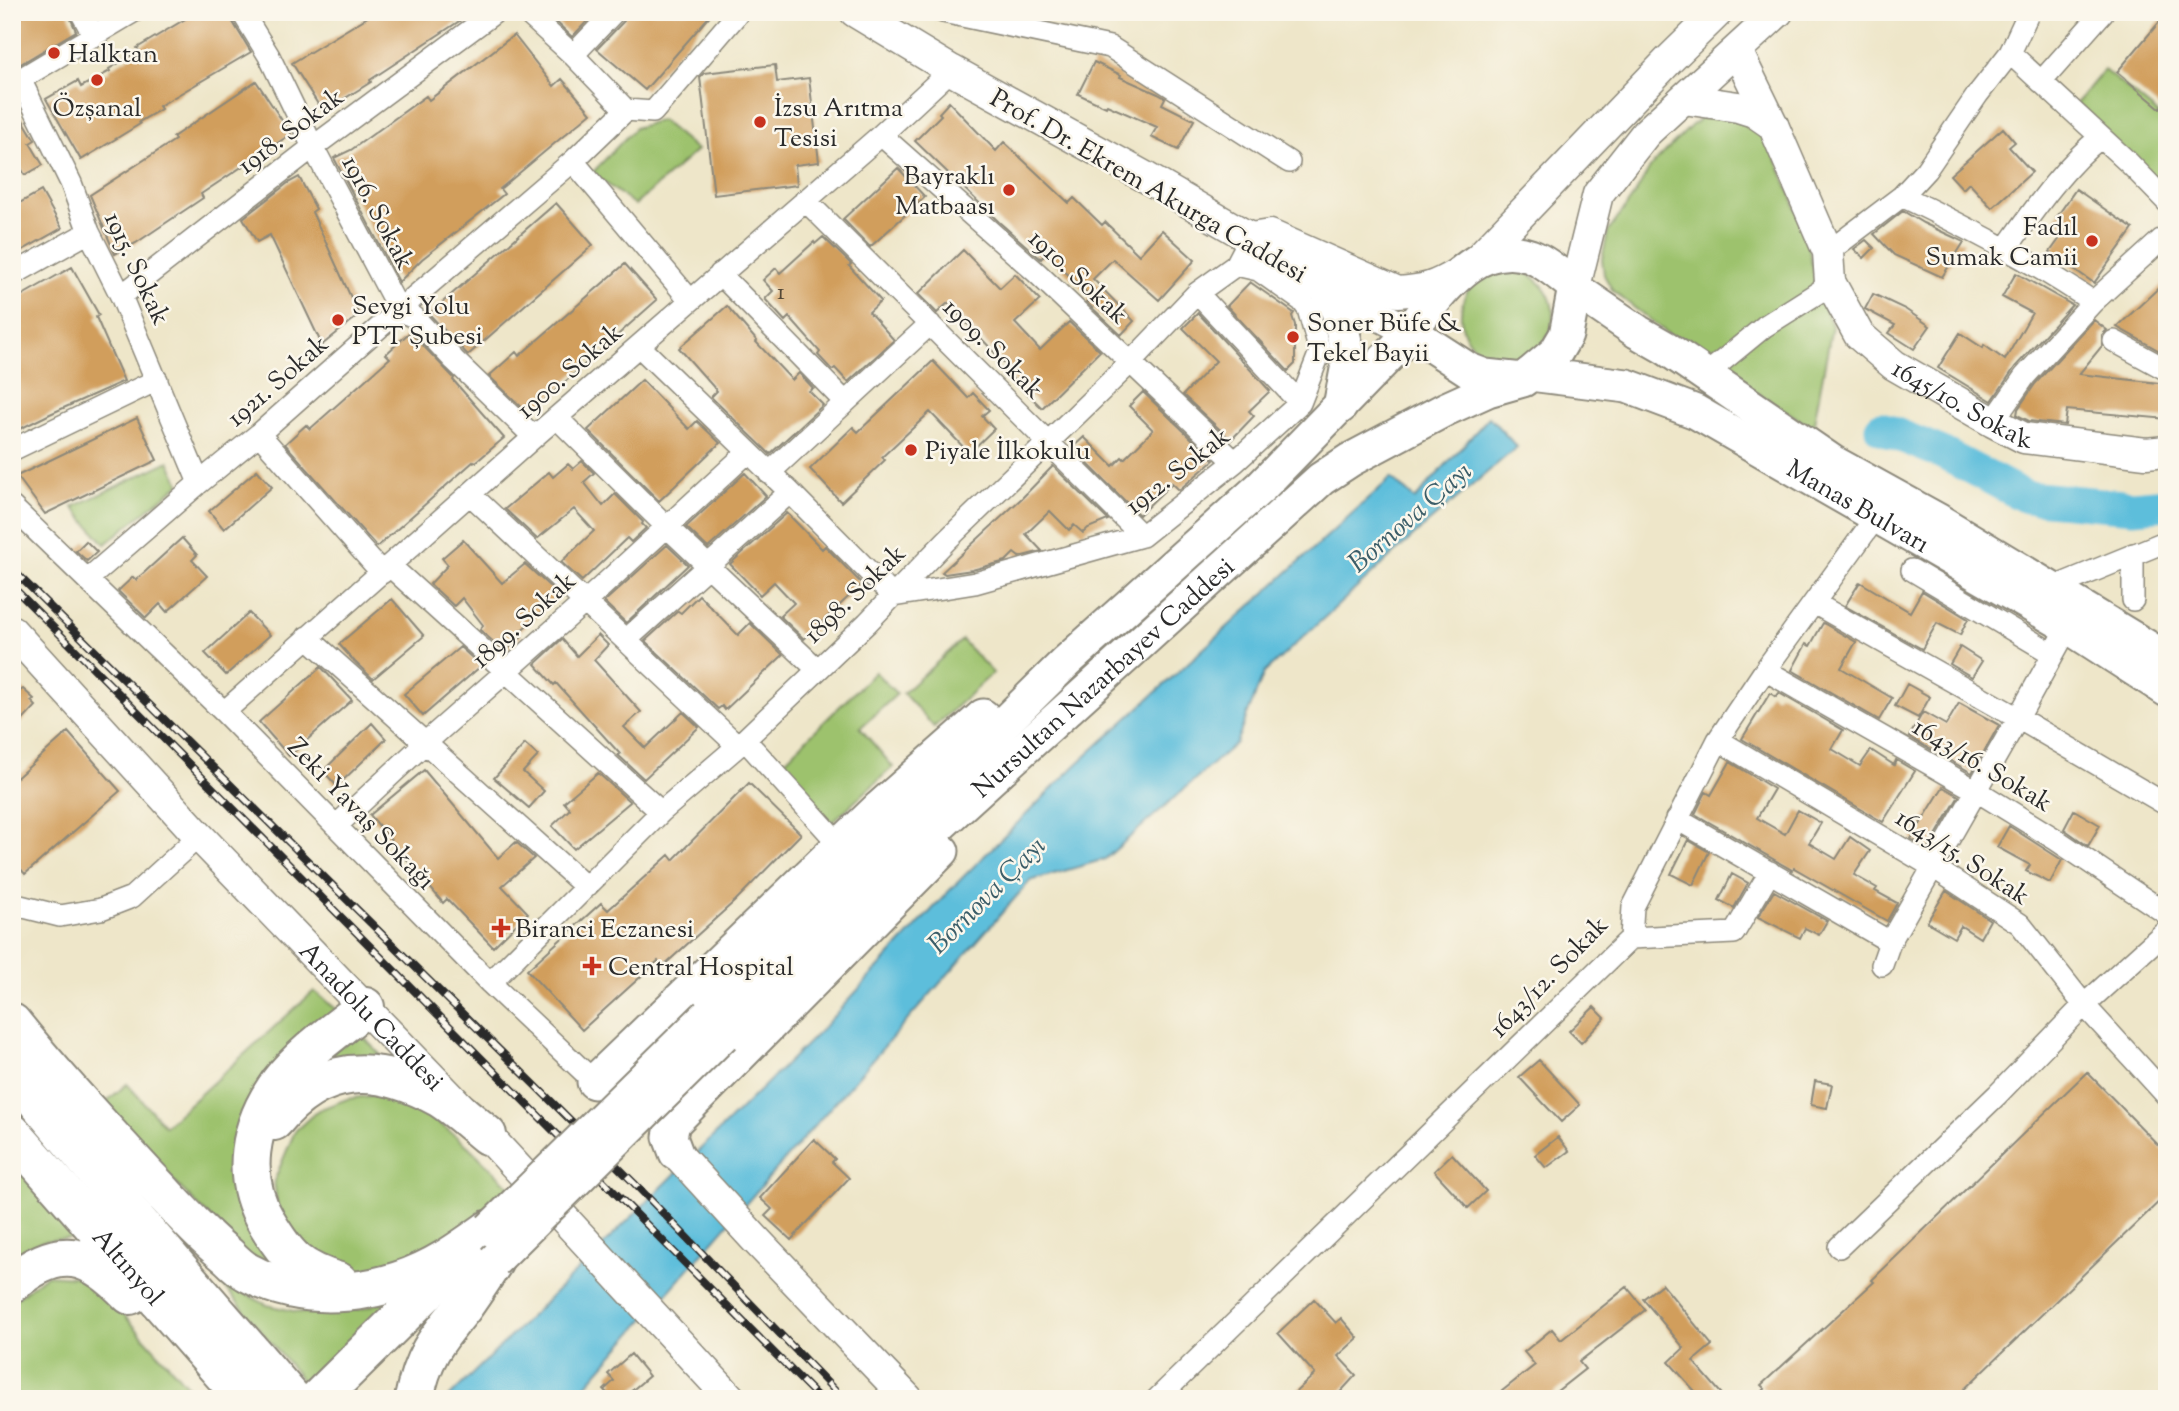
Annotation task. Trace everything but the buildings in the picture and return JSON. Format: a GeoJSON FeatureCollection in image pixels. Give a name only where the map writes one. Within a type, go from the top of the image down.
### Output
{"type":"FeatureCollection","features":[{"type":"Feature","properties":{"kind":"highway"},"geometry":{"type":"LineString","coordinates":[[365,1007],[297,1064],[281,1081],[259,1120],[253,1138],[250,1173],[263,1218],[293,1261],[316,1275],[345,1283],[379,1286]]}},
{"type":"Feature","properties":{"kind":"highway"},"geometry":{"type":"LineString","coordinates":[[12,1023],[48,1067],[209,1241],[247,1272],[279,1285],[325,1293],[347,1293],[379,1286],[492,1245]]}},
{"type":"Feature","properties":{"kind":"highway"},"geometry":{"type":"LineString","coordinates":[[12,1071],[126,1208],[292,1399]]}},
{"type":"Feature","properties":{"kind":"highway"},"geometry":{"type":"LineString","coordinates":[[250,1173],[269,1126],[286,1106],[309,1088],[358,1074],[391,1076],[409,1083],[442,1099],[487,1135]]}},
{"type":"Feature","properties":{"kind":"highway","name":"Altınyol"},"geometry":{"type":"LineString","coordinates":[[12,1133],[240,1392]]}},
{"type":"Feature","properties":{"kind":"highway"},"geometry":{"type":"LineString","coordinates":[[318,1399],[492,1245]]}},
{"type":"Feature","properties":{"kind":"highway"},"geometry":{"type":"LineString","coordinates":[[354,1399],[492,1245]]}},
{"type":"Feature","properties":{"kind":"highway"},"geometry":{"type":"LineString","coordinates":[[414,1399],[428,1353],[492,1245]]}},
{"type":"Feature","properties":{"kind":"highway"},"geometry":{"type":"LineString","coordinates":[[12,1283],[37,1266],[58,1257],[88,1261],[112,1276],[167,1335],[197,1361],[240,1392]]}},
{"type":"Feature","properties":{"kind":"main road","name":"Prof. Dr. Ekrem Akurga Caddesi"},"geometry":{"type":"LineString","coordinates":[[855,12],[951,70],[1147,178],[1250,239],[1262,256],[1411,333]]}},
{"type":"Feature","properties":{"kind":"main road"},"geometry":{"type":"LineString","coordinates":[[1668,60],[1684,12]]}},
{"type":"Feature","properties":{"kind":"main road"},"geometry":{"type":"LineString","coordinates":[[1718,12],[1668,60],[1471,264],[1411,333],[1469,370],[1485,376],[1527,377],[1556,352],[1566,335],[1598,194],[1646,133],[1778,12]]}},
{"type":"Feature","properties":{"kind":"main road","name":"1645/10. Sokak"},"geometry":{"type":"LineString","coordinates":[[1737,51],[1773,125],[1828,252],[1830,282],[1859,335],[1894,365],[2024,438],[2146,453],[2167,451]]}},
{"type":"Feature","properties":{"kind":"main road"},"geometry":{"type":"LineString","coordinates":[[1684,99],[1754,111],[1773,125]]}},
{"type":"Feature","properties":{"kind":"main road"},"geometry":{"type":"LineString","coordinates":[[1250,239],[1270,235],[1398,292],[1437,286],[1471,264],[1496,253],[1514,252],[1532,257],[1575,288]]}},
{"type":"Feature","properties":{"kind":"main road"},"geometry":{"type":"LineString","coordinates":[[1326,288],[1338,311],[1349,359],[1340,407]]}},
{"type":"Feature","properties":{"kind":"main road","name":"Manas Bulvarı"},"geometry":{"type":"LineString","coordinates":[[1575,288],[1834,463],[1939,521],[2167,659]]}},
{"type":"Feature","properties":{"kind":"main road","name":"Nursultan Nazarbayev Caddesi"},"geometry":{"type":"LineString","coordinates":[[716,1025],[1066,662],[1262,486],[1411,333]]}},
{"type":"Feature","properties":{"kind":"main road","name":"Manas Bulvarı"},"geometry":{"type":"LineString","coordinates":[[1527,377],[1627,386],[1696,412],[1876,517],[2059,640],[2167,690]]}},
{"type":"Feature","properties":{"kind":"main road","name":"Nursultan Nazarbayev Caddesi"},"geometry":{"type":"LineString","coordinates":[[716,1025],[1321,479],[1359,454],[1446,409],[1488,390],[1527,377]]}},
{"type":"Feature","properties":{"kind":"main road","name":"Anadolu Caddesi"},"geometry":{"type":"LineString","coordinates":[[12,631],[199,836],[487,1135],[732,1399]]}},
{"type":"Feature","properties":{"kind":"main road"},"geometry":{"type":"LineString","coordinates":[[594,1082],[715,963],[931,761],[1017,688],[1066,662]]}},
{"type":"Feature","properties":{"kind":"main road"},"geometry":{"type":"LineString","coordinates":[[908,1399],[676,1153],[670,1137],[673,1123],[936,857],[967,822],[1024,748]]}},
{"type":"Feature","properties":{"kind":"main road"},"geometry":{"type":"LineString","coordinates":[[492,1245],[716,1025]]}},
{"type":"Feature","properties":{"kind":"street"},"geometry":{"type":"LineString","coordinates":[[81,12],[94,36]]}},
{"type":"Feature","properties":{"kind":"street"},"geometry":{"type":"LineString","coordinates":[[16,81],[132,12]]}},
{"type":"Feature","properties":{"kind":"street","name":"1916. Sokak"},"geometry":{"type":"LineString","coordinates":[[242,12],[269,56],[399,310],[414,317],[454,360],[534,437]]}},
{"type":"Feature","properties":{"kind":"street","name":"1918. Sokak"},"geometry":{"type":"LineString","coordinates":[[121,296],[313,146],[495,12]]}},
{"type":"Feature","properties":{"kind":"street"},"geometry":{"type":"LineString","coordinates":[[526,12],[573,55],[626,110],[653,112],[739,12]]}},
{"type":"Feature","properties":{"kind":"street"},"geometry":{"type":"LineString","coordinates":[[573,55],[614,12]]}},
{"type":"Feature","properties":{"kind":"street"},"geometry":{"type":"LineString","coordinates":[[943,12],[1110,47],[1289,162]]}},
{"type":"Feature","properties":{"kind":"street"},"geometry":{"type":"LineString","coordinates":[[1828,252],[1902,196],[1926,170],[1978,94],[2011,53],[2029,12]]}},
{"type":"Feature","properties":{"kind":"street"},"geometry":{"type":"LineString","coordinates":[[2041,82],[2103,12]]}},
{"type":"Feature","properties":{"kind":"street"},"geometry":{"type":"LineString","coordinates":[[2011,53],[2167,202]]}},
{"type":"Feature","properties":{"kind":"street","name":"1900. Sokak"},"geometry":{"type":"LineString","coordinates":[[225,712],[534,437],[881,135],[951,70]]}},
{"type":"Feature","properties":{"kind":"street","name":"1915. Sokak"},"geometry":{"type":"LineString","coordinates":[[16,81],[71,183],[89,232],[121,296],[199,482]]}},
{"type":"Feature","properties":{"kind":"street","name":"1921. Sokak"},"geometry":{"type":"LineString","coordinates":[[88,579],[199,482],[260,434],[573,160],[626,110]]}},
{"type":"Feature","properties":{"kind":"street","name":"1910. Sokak"},"geometry":{"type":"LineString","coordinates":[[881,135],[1037,273],[1235,463]]}},
{"type":"Feature","properties":{"kind":"street"},"geometry":{"type":"LineString","coordinates":[[2006,249],[2038,205],[2085,149],[2101,137]]}},
{"type":"Feature","properties":{"kind":"street"},"geometry":{"type":"LineString","coordinates":[[573,160],[690,300]]}},
{"type":"Feature","properties":{"kind":"street"},"geometry":{"type":"LineString","coordinates":[[1902,196],[2006,249],[2093,302]]}},
{"type":"Feature","properties":{"kind":"street","name":"1909. Sokak"},"geometry":{"type":"LineString","coordinates":[[805,200],[1142,536]]}},
{"type":"Feature","properties":{"kind":"street"},"geometry":{"type":"LineString","coordinates":[[12,275],[89,232]]}},
{"type":"Feature","properties":{"kind":"street"},"geometry":{"type":"LineString","coordinates":[[1993,422],[2025,376],[2093,302],[2167,237]]}},
{"type":"Feature","properties":{"kind":"street","name":"1898. Sokak"},"geometry":{"type":"LineString","coordinates":[[490,983],[661,812],[741,743],[893,596],[1131,362],[1197,293],[1236,265],[1250,239]]}},
{"type":"Feature","properties":{"kind":"street","name":"1912. Sokak"},"geometry":{"type":"LineString","coordinates":[[893,596],[975,583],[1142,536],[1235,463],[1300,404],[1320,352],[1308,309],[1302,301],[1258,270],[1236,265]]}},
{"type":"Feature","properties":{"kind":"street"},"geometry":{"type":"LineString","coordinates":[[720,274],[845,402]]}},
{"type":"Feature","properties":{"kind":"street"},"geometry":{"type":"LineString","coordinates":[[1715,367],[1765,326],[1819,292],[1830,282]]}},
{"type":"Feature","properties":{"kind":"street"},"geometry":{"type":"LineString","coordinates":[[1197,293],[1300,404]]}},
{"type":"Feature","properties":{"kind":"street"},"geometry":{"type":"LineString","coordinates":[[769,473],[930,324]]}},
{"type":"Feature","properties":{"kind":"street"},"geometry":{"type":"LineString","coordinates":[[2114,341],[2167,370]]}},
{"type":"Feature","properties":{"kind":"street"},"geometry":{"type":"LineString","coordinates":[[639,346],[893,596]]}},
{"type":"Feature","properties":{"kind":"street"},"geometry":{"type":"LineString","coordinates":[[12,450],[157,380]]}},
{"type":"Feature","properties":{"kind":"street"},"geometry":{"type":"LineString","coordinates":[[557,418],[817,669]]}},
{"type":"Feature","properties":{"kind":"street"},"geometry":{"type":"LineString","coordinates":[[260,434],[386,569],[506,672],[661,812]]}},
{"type":"Feature","properties":{"kind":"street","name":"1899. Sokak"},"geometry":{"type":"LineString","coordinates":[[335,826],[748,452]]}},
{"type":"Feature","properties":{"kind":"street"},"geometry":{"type":"LineString","coordinates":[[626,640],[790,492]]}},
{"type":"Feature","properties":{"kind":"street"},"geometry":{"type":"LineString","coordinates":[[471,495],[741,743],[841,846]]}},
{"type":"Feature","properties":{"kind":"street","name":"Zeki Yavaş Sokağı"},"geometry":{"type":"LineString","coordinates":[[12,507],[225,712],[490,983],[594,1082],[676,1153]]}},
{"type":"Feature","properties":{"kind":"street","name":"1643/12. Sokak"},"geometry":{"type":"LineString","coordinates":[[1157,1399],[1630,938],[1633,907],[1718,740],[1765,670],[1876,517]]}},
{"type":"Feature","properties":{"kind":"street"},"geometry":{"type":"LineString","coordinates":[[2052,588],[2167,541]]}},
{"type":"Feature","properties":{"kind":"street"},"geometry":{"type":"LineString","coordinates":[[2133,554],[2133,600]]}},
{"type":"Feature","properties":{"kind":"street"},"geometry":{"type":"LineString","coordinates":[[1882,965],[1890,942],[2018,718],[2059,640],[1912,570]]}},
{"type":"Feature","properties":{"kind":"street"},"geometry":{"type":"LineString","coordinates":[[1814,603],[2167,806]]}},
{"type":"Feature","properties":{"kind":"street"},"geometry":{"type":"LineString","coordinates":[[307,637],[586,887]]}},
{"type":"Feature","properties":{"kind":"street","name":"1643/16. Sokak"},"geometry":{"type":"LineString","coordinates":[[1765,670],[1977,791],[2167,914]]}},
{"type":"Feature","properties":{"kind":"street","name":"1643/15. Sokak"},"geometry":{"type":"LineString","coordinates":[[1718,740],[1933,867],[2020,923],[2084,1005],[2167,1096]]}},
{"type":"Feature","properties":{"kind":"street"},"geometry":{"type":"LineString","coordinates":[[1677,818],[1890,942]]}},
{"type":"Feature","properties":{"kind":"street"},"geometry":{"type":"LineString","coordinates":[[12,904],[60,916],[101,909],[132,897],[199,836]]}},
{"type":"Feature","properties":{"kind":"street"},"geometry":{"type":"LineString","coordinates":[[1630,938],[1734,933],[1770,872]]}},
{"type":"Feature","properties":{"kind":"street"},"geometry":{"type":"LineString","coordinates":[[1839,1247],[1997,1095],[2084,1005],[2167,930]]}},
{"type":"Feature","properties":{"kind":"green space"},"geometry":{"type":"Polygon","coordinates":[[[2104,70],[2167,121],[2167,193],[2075,105],[2104,70]]]}},
{"type":"Feature","properties":{"kind":"green space"},"geometry":{"type":"Polygon","coordinates":[[[1720,104],[1751,119],[1774,153],[1807,236],[1815,284],[1832,326],[1813,428],[1686,348],[1613,291],[1604,275],[1602,259],[1608,232],[1651,166],[1692,125],[1720,104]]]}},
{"type":"Feature","properties":{"kind":"green space"},"geometry":{"type":"Polygon","coordinates":[[[661,120],[697,150],[635,205],[592,173],[635,128],[661,120]]]}},
{"type":"Feature","properties":{"kind":"green space"},"geometry":{"type":"Polygon","coordinates":[[[1507,269],[1524,273],[1539,283],[1549,298],[1553,315],[1549,332],[1539,347],[1524,357],[1507,361],[1490,357],[1475,347],[1465,332],[1461,315],[1465,298],[1475,283],[1490,273],[1507,269]]]}},
{"type":"Feature","properties":{"kind":"green space"},"geometry":{"type":"Polygon","coordinates":[[[169,461],[180,484],[105,544],[73,507],[169,461]]]}},
{"type":"Feature","properties":{"kind":"green space"},"geometry":{"type":"Polygon","coordinates":[[[962,640],[993,673],[934,727],[903,693],[962,640]]]}},
{"type":"Feature","properties":{"kind":"green space"},"geometry":{"type":"Polygon","coordinates":[[[875,672],[897,694],[860,728],[893,767],[830,824],[777,768],[875,672]]]}},
{"type":"Feature","properties":{"kind":"green space"},"geometry":{"type":"Polygon","coordinates":[[[314,991],[342,1014],[239,1138],[288,1277],[263,1271],[100,1107],[127,1084],[165,1126],[314,991]]]}},
{"type":"Feature","properties":{"kind":"green space"},"geometry":{"type":"Polygon","coordinates":[[[356,1029],[395,1070],[296,1087],[356,1029]]]}},
{"type":"Feature","properties":{"kind":"green space"},"geometry":{"type":"Polygon","coordinates":[[[375,1095],[420,1108],[468,1146],[511,1188],[434,1258],[353,1273],[318,1262],[278,1213],[274,1181],[295,1131],[318,1110],[347,1099],[375,1095]]]}},
{"type":"Feature","properties":{"kind":"green space"},"geometry":{"type":"Polygon","coordinates":[[[12,1151],[85,1238],[37,1243],[12,1257],[12,1151]]]}},
{"type":"Feature","properties":{"kind":"green space"},"geometry":{"type":"Polygon","coordinates":[[[46,1275],[91,1278],[199,1399],[17,1399],[12,1390],[12,1302],[46,1275]]]}},
{"type":"Feature","properties":{"kind":"green space"},"geometry":{"type":"Polygon","coordinates":[[[219,1280],[267,1305],[302,1313],[362,1309],[400,1296],[306,1385],[219,1280]]]}},
{"type":"Feature","properties":{"kind":"water"},"geometry":{"type":"Polygon","coordinates":[[[1489,417],[1517,447],[1422,528],[1264,673],[1236,743],[1105,859],[1030,881],[574,1399],[447,1399],[821,1030],[950,890],[1076,765],[1391,478],[1415,499],[1489,417]]]}},
{"type":"Feature","properties":{"kind":"waterway","name":"Bornova Çayı"},"geometry":{"type":"LineString","coordinates":[[1881,428],[1940,452],[2026,497],[2133,507],[2167,504]]}},
{"type":"Feature","properties":{"kind":"railway"},"geometry":{"type":"LineString","coordinates":[[12,569],[634,1183],[843,1399]]}},
{"type":"Feature","properties":{"kind":"railway"},"geometry":{"type":"LineString","coordinates":[[12,586],[820,1399]]}},
{"type":"Feature","properties":{"kind":"place","name":"Halktan"},"geometry":{"type":"Point","coordinates":[54,53]}},
{"type":"Feature","properties":{"kind":"place","name":"Özşanal"},"geometry":{"type":"Point","coordinates":[97,80]}},
{"type":"Feature","properties":{"kind":"place","name":"İzsu Arıtma Tesisi"},"geometry":{"type":"Point","coordinates":[760,122]}},
{"type":"Feature","properties":{"kind":"place","name":"Bayraklı Matbaası"},"geometry":{"type":"Point","coordinates":[1009,190]}},
{"type":"Feature","properties":{"kind":"place","name":"Fadıl Sumak Camii"},"geometry":{"type":"Point","coordinates":[2092,241]}},
{"type":"Feature","properties":{"kind":"place","name":"Sevgi Yolu PTT Şubesi"},"geometry":{"type":"Point","coordinates":[338,320]}},
{"type":"Feature","properties":{"kind":"place","name":"Soner Büfe & Tekel Bayii"},"geometry":{"type":"Point","coordinates":[1293,337]}},
{"type":"Feature","properties":{"kind":"place","name":"Piyale İlkokulu"},"geometry":{"type":"Point","coordinates":[911,450]}},
{"type":"Feature","properties":{"kind":"place","name":"Biranci Eczanesi"},"geometry":{"type":"Point","coordinates":[501,928]}},
{"type":"Feature","properties":{"kind":"place","name":"Central Hospital"},"geometry":{"type":"Point","coordinates":[592,966]}}]}
